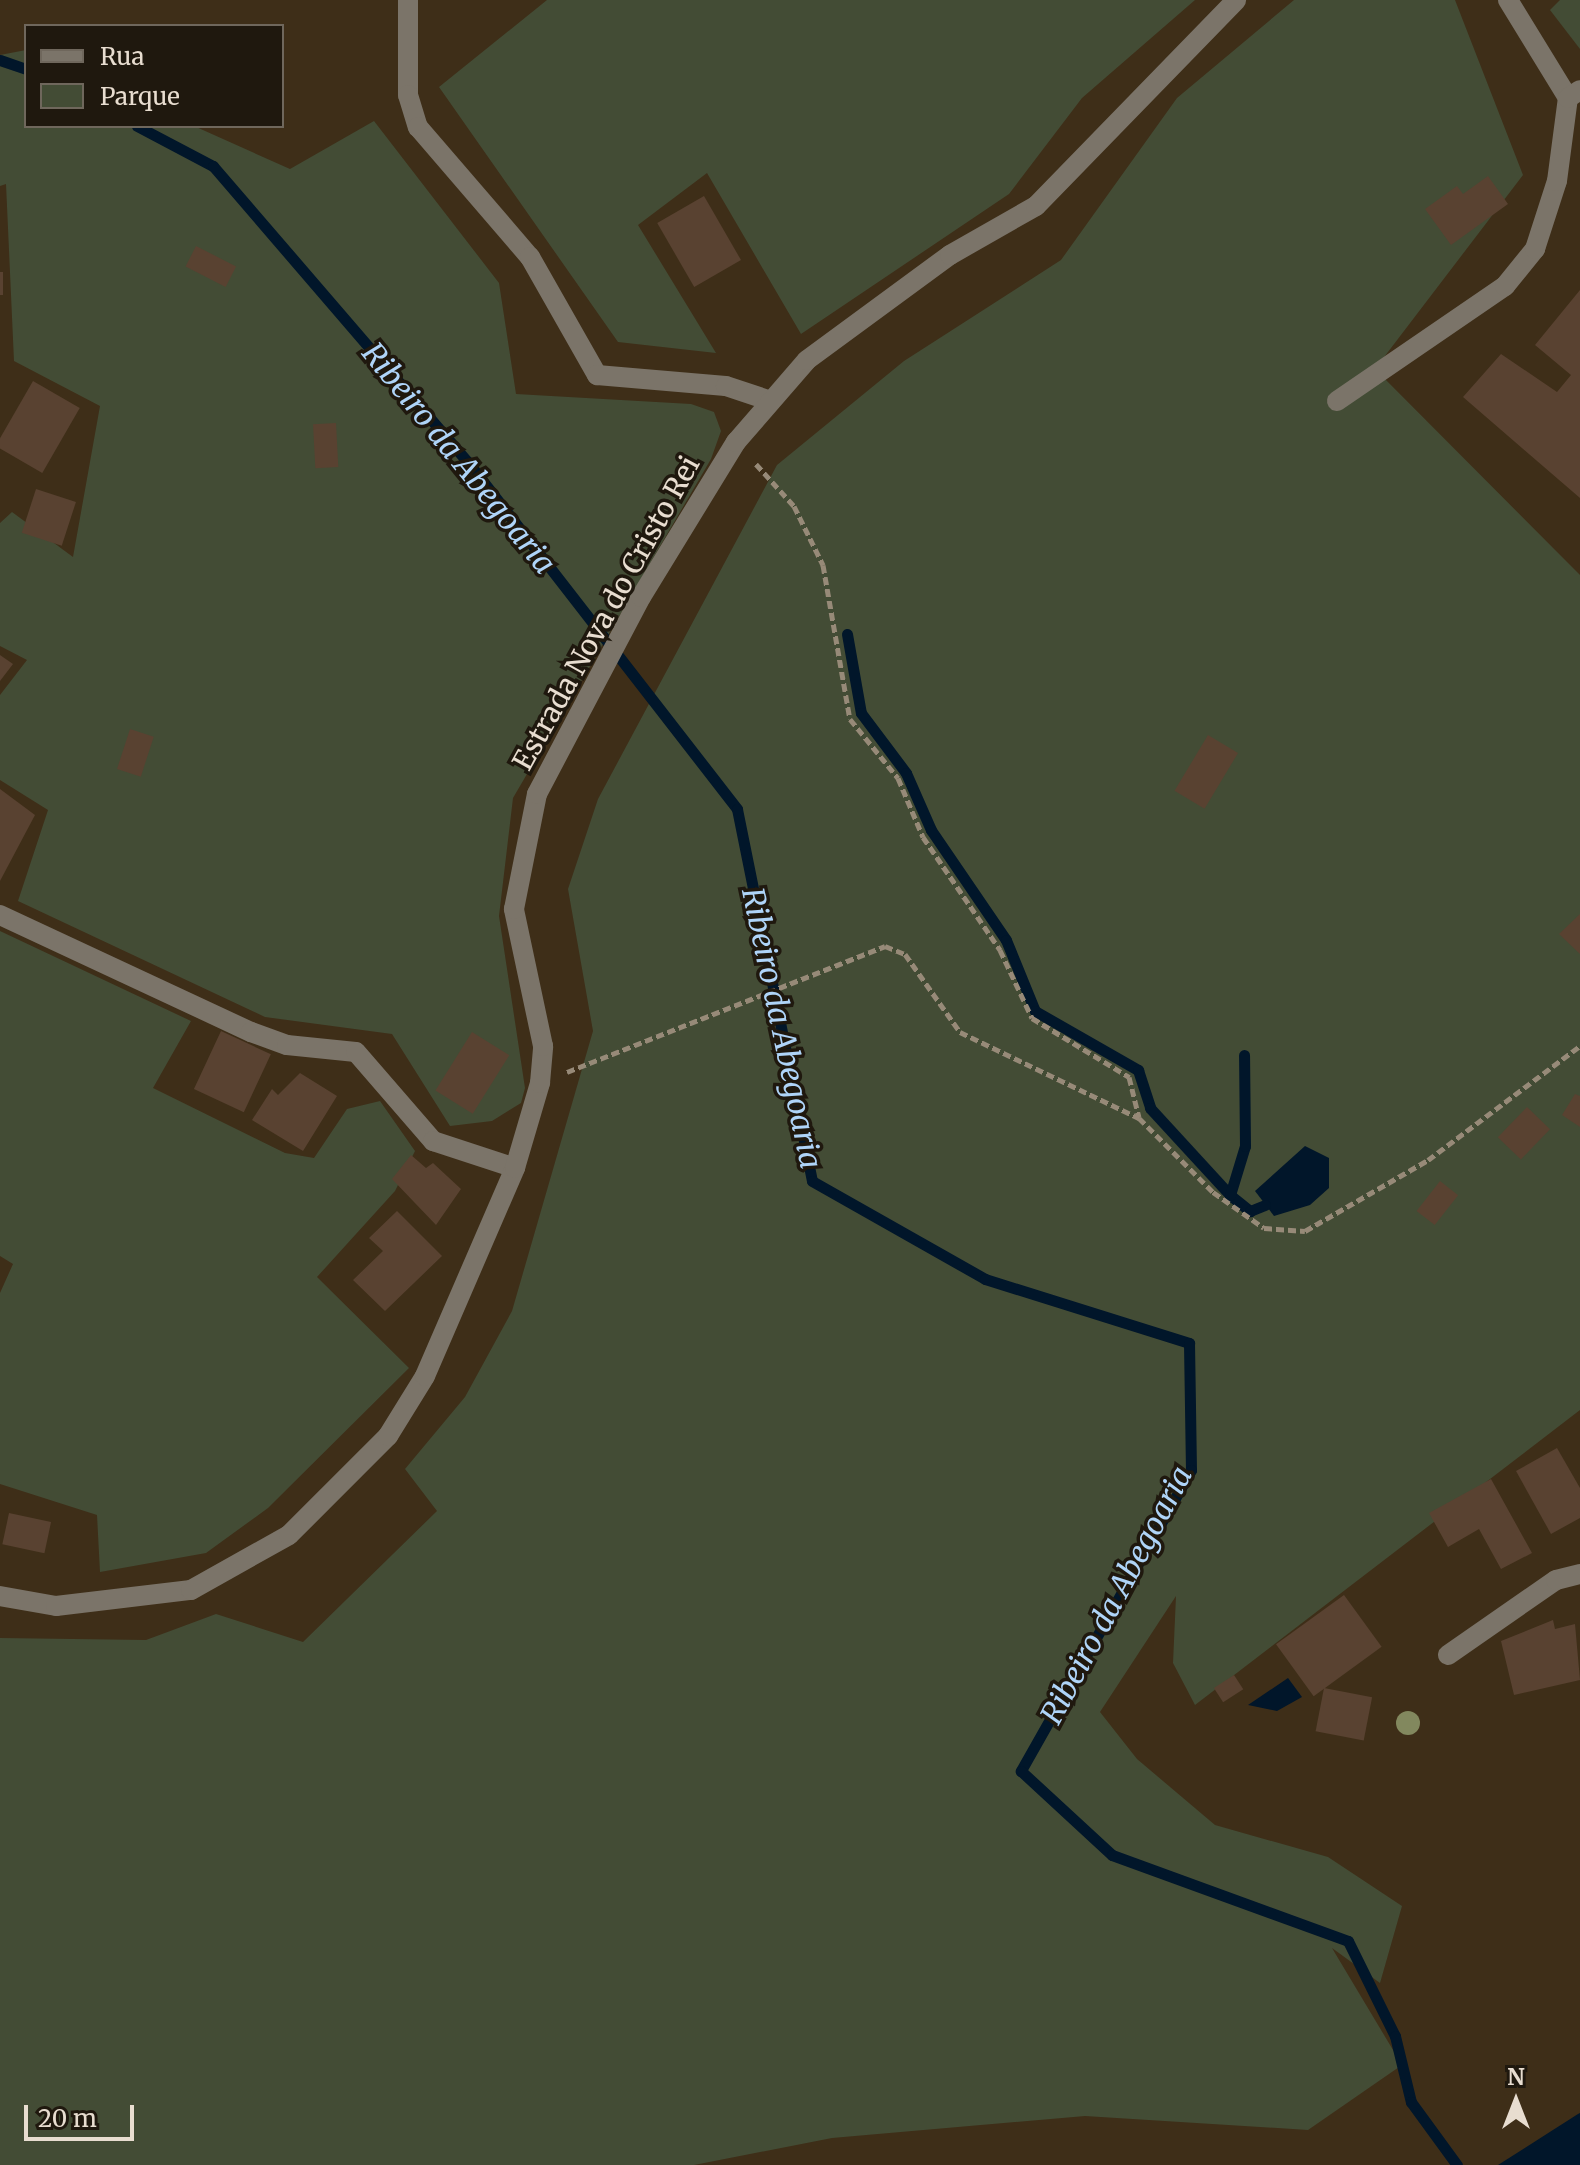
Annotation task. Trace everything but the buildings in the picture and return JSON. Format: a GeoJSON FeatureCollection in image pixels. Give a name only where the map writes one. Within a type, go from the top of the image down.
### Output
{"type":"FeatureCollection","features":[{"type":"Feature","properties":{"kind":"street"},"geometry":{"type":"LineString","coordinates":[[408,0],[408,95],[418,127],[530,257],[597,375],[726,386],[768,400]]}},
{"type":"Feature","properties":{"kind":"street","name":"Estrada Nova do Cristo Rei"},"geometry":{"type":"LineString","coordinates":[[0,1596],[56,1606],[191,1590],[289,1535],[388,1436],[425,1376],[515,1168],[540,1083],[543,1046],[514,909],[537,794],[641,597],[768,400],[807,360],[950,255],[1036,206],[1195,34],[1236,0]]}},
{"type":"Feature","properties":{"kind":"street"},"geometry":{"type":"LineString","coordinates":[[1337,401],[1505,286],[1535,249],[1557,181],[1574,94],[1508,0]]}},
{"type":"Feature","properties":{"kind":"street"},"geometry":{"type":"LineString","coordinates":[[0,915],[251,1032],[287,1045],[356,1052],[433,1141],[515,1168]]}},
{"type":"Feature","properties":{"kind":"street"},"geometry":{"type":"LineString","coordinates":[[1448,1655],[1556,1580],[1580,1574]]}},
{"type":"Feature","properties":{"kind":"path"},"geometry":{"type":"LineString","coordinates":[[753,461],[794,506],[823,565],[850,719],[898,778],[923,837],[1000,950],[1032,1018],[1129,1077],[1139,1118]]}},
{"type":"Feature","properties":{"kind":"path"},"geometry":{"type":"LineString","coordinates":[[566,1072],[721,1007],[885,946],[905,954],[960,1032],[1139,1118],[1213,1192],[1264,1228],[1305,1231],[1428,1160],[1580,1046]]}},
{"type":"Feature","properties":{"kind":"green space"},"geometry":{"type":"Polygon","coordinates":[[[547,0],[1195,0],[1082,98],[1009,194],[801,334],[707,173],[638,225],[716,353],[618,342],[439,87],[547,0]]]}},
{"type":"Feature","properties":{"kind":"green space"},"geometry":{"type":"Polygon","coordinates":[[[1294,0],[1455,0],[1523,175],[1375,369],[1580,575],[1580,1410],[1195,1705],[1173,1663],[1176,1596],[1100,1712],[1137,1759],[1215,1825],[1328,1857],[1402,1906],[1380,1983],[1332,1948],[1402,2065],[1308,2130],[1085,2116],[832,2138],[694,2165],[0,2165],[0,1638],[146,1640],[216,1614],[303,1642],[437,1511],[405,1469],[465,1397],[512,1311],[593,1031],[568,889],[598,799],[777,465],[904,361],[1061,260],[1177,98],[1294,0]]]}},
{"type":"Feature","properties":{"kind":"green space"},"geometry":{"type":"Polygon","coordinates":[[[1560,0],[1580,0],[1580,49],[1550,10],[1560,0]]]}},
{"type":"Feature","properties":{"kind":"green space"},"geometry":{"type":"Polygon","coordinates":[[[24,50],[24,128],[198,128],[290,169],[374,121],[499,283],[516,394],[691,404],[714,412],[721,431],[711,459],[513,798],[499,916],[525,1088],[521,1103],[492,1121],[450,1126],[392,1034],[265,1017],[18,901],[48,810],[0,780],[0,695],[27,660],[0,646],[0,523],[12,512],[73,557],[100,406],[14,361],[6,184],[0,186],[0,55],[24,50]]]}},
{"type":"Feature","properties":{"kind":"green space"},"geometry":{"type":"Polygon","coordinates":[[[0,931],[191,1021],[153,1088],[285,1153],[314,1158],[347,1109],[380,1101],[415,1151],[395,1191],[317,1277],[409,1368],[268,1508],[206,1553],[100,1572],[97,1515],[0,1484],[0,1293],[13,1264],[0,1256],[0,931]]]}},
{"type":"Feature","properties":{"kind":"water"},"geometry":{"type":"Polygon","coordinates":[[[1305,1146],[1329,1158],[1329,1188],[1310,1205],[1274,1216],[1255,1191],[1305,1146]]]}},
{"type":"Feature","properties":{"kind":"water"},"geometry":{"type":"Polygon","coordinates":[[[1288,1678],[1302,1697],[1277,1711],[1248,1705],[1288,1678]]]}},
{"type":"Feature","properties":{"kind":"water"},"geometry":{"type":"Polygon","coordinates":[[[1578,2114],[1580,2165],[1498,2165],[1578,2114]]]}},
{"type":"Feature","properties":{"kind":"waterway","name":"Ribeiro da Abegoaria"},"geometry":{"type":"LineString","coordinates":[[0,60],[24,68]]}},
{"type":"Feature","properties":{"kind":"waterway","name":"Ribeiro da Abegoaria"},"geometry":{"type":"LineString","coordinates":[[141,128],[213,166],[468,462],[737,809],[812,1181],[985,1279],[1189,1343],[1191,1470],[1021,1771],[1112,1855],[1348,1941],[1395,2036],[1411,2102],[1457,2165]]}},
{"type":"Feature","properties":{"kind":"waterway"},"geometry":{"type":"LineString","coordinates":[[847,634],[861,713],[906,773],[931,830],[1006,940],[1035,1011],[1138,1070],[1150,1108],[1230,1195],[1250,1211],[1265,1205]]}},
{"type":"Feature","properties":{"kind":"waterway"},"geometry":{"type":"LineString","coordinates":[[1230,1195],[1245,1146],[1244,1055]]}}]}
